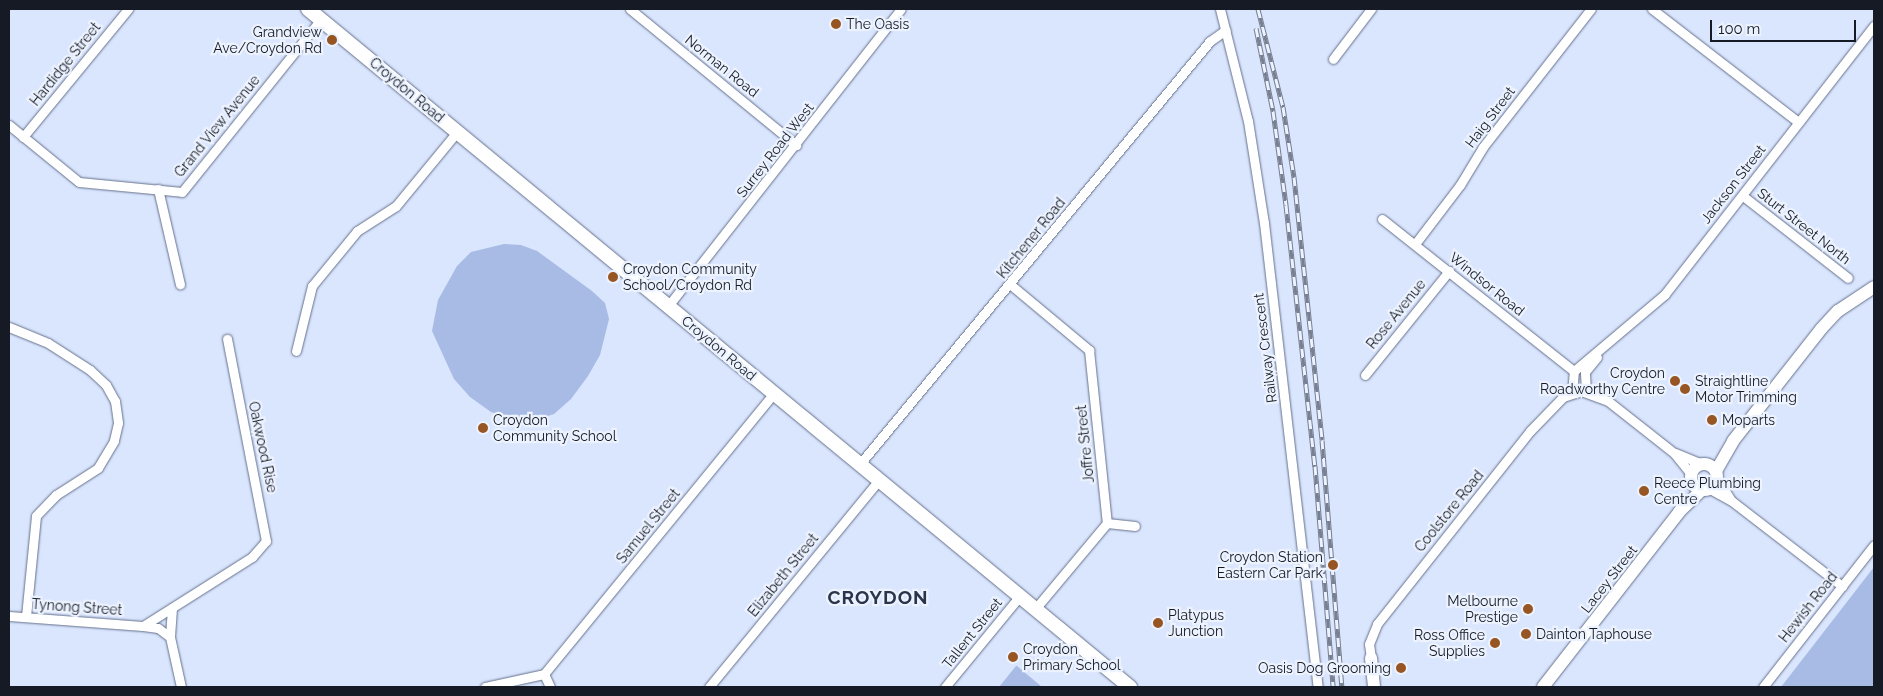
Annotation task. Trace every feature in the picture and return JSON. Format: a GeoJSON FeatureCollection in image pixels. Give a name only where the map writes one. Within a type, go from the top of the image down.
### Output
{"type":"FeatureCollection","features":[{"type":"Feature","properties":{"kind":"main road","name":"Croydon Road"},"geometry":{"type":"LineString","coordinates":[[308,9],[1130,687]]}},
{"type":"Feature","properties":{"kind":"street","name":"Hardidge Street"},"geometry":{"type":"LineString","coordinates":[[24,137],[128,9]]}},
{"type":"Feature","properties":{"kind":"street","name":"Norman Road"},"geometry":{"type":"LineString","coordinates":[[630,9],[796,145]]}},
{"type":"Feature","properties":{"kind":"street","name":"Surrey Road West"},"geometry":{"type":"LineString","coordinates":[[668,306],[901,9]]}},
{"type":"Feature","properties":{"kind":"street","name":"Railway Crescent"},"geometry":{"type":"LineString","coordinates":[[1220,9],[1248,121],[1264,223],[1318,687]]}},
{"type":"Feature","properties":{"kind":"street"},"geometry":{"type":"LineString","coordinates":[[1333,59],[1371,9]]}},
{"type":"Feature","properties":{"kind":"street","name":"Haig Street"},"geometry":{"type":"LineString","coordinates":[[1415,244],[1460,185],[1483,146],[1591,9]]}},
{"type":"Feature","properties":{"kind":"street"},"geometry":{"type":"LineString","coordinates":[[1652,9],[1798,122]]}},
{"type":"Feature","properties":{"kind":"street","name":"Grand View Avenue"},"geometry":{"type":"LineString","coordinates":[[9,125],[79,182],[182,192],[321,19]]}},
{"type":"Feature","properties":{"kind":"street","name":"Jackson Street"},"geometry":{"type":"LineString","coordinates":[[1604,349],[1665,294],[1874,26]]}},
{"type":"Feature","properties":{"kind":"street","name":"Kitchener Road"},"geometry":{"type":"LineString","coordinates":[[859,465],[1011,285],[1210,41],[1226,30]]}},
{"type":"Feature","properties":{"kind":"street"},"geometry":{"type":"LineString","coordinates":[[296,351],[312,286],[357,231],[396,206],[457,132]]}},
{"type":"Feature","properties":{"kind":"street"},"geometry":{"type":"LineString","coordinates":[[158,189],[180,284]]}},
{"type":"Feature","properties":{"kind":"street","name":"Sturt Street North"},"geometry":{"type":"LineString","coordinates":[[1743,196],[1848,278]]}},
{"type":"Feature","properties":{"kind":"street","name":"Windsor Road"},"geometry":{"type":"LineString","coordinates":[[1382,219],[1574,371]]}},
{"type":"Feature","properties":{"kind":"street","name":"Rose Avenue"},"geometry":{"type":"LineString","coordinates":[[1365,375],[1449,271]]}},
{"type":"Feature","properties":{"kind":"street","name":"Joffre Street"},"geometry":{"type":"LineString","coordinates":[[1011,285],[1089,350],[1107,523]]}},
{"type":"Feature","properties":{"kind":"street"},"geometry":{"type":"LineString","coordinates":[[1691,478],[1710,469],[1832,317],[1874,287]]}},
{"type":"Feature","properties":{"kind":"street"},"geometry":{"type":"LineString","coordinates":[[9,327],[48,343],[90,370],[106,385],[115,401],[118,423],[114,441],[98,468],[56,495],[36,516],[26,617]]}},
{"type":"Feature","properties":{"kind":"street","name":"Oakwood Rise"},"geometry":{"type":"LineString","coordinates":[[172,608],[252,556],[266,541],[266,530],[227,339]]}},
{"type":"Feature","properties":{"kind":"street"},"geometry":{"type":"LineString","coordinates":[[1604,349],[1574,371],[1572,393],[1586,392],[1608,401],[1674,453],[1710,469],[1733,502]]}},
{"type":"Feature","properties":{"kind":"street"},"geometry":{"type":"LineString","coordinates":[[1586,392],[1585,372],[1604,349]]}},
{"type":"Feature","properties":{"kind":"street","name":"Coolstore Road"},"geometry":{"type":"LineString","coordinates":[[1371,658],[1369,644],[1377,624],[1530,431],[1555,404],[1572,393]]}},
{"type":"Feature","properties":{"kind":"street","name":"Samuel Street"},"geometry":{"type":"LineString","coordinates":[[544,674],[773,394]]}},
{"type":"Feature","properties":{"kind":"street"},"geometry":{"type":"LineString","coordinates":[[1674,453],[1691,478],[1706,490],[1733,502],[1842,586]]}},
{"type":"Feature","properties":{"kind":"street","name":"Lacey Street"},"geometry":{"type":"LineString","coordinates":[[1543,687],[1679,512],[1706,490],[1710,469]]}},
{"type":"Feature","properties":{"kind":"street","name":"Lacey Street"},"geometry":{"type":"LineString","coordinates":[[1679,512],[1691,478]]}},
{"type":"Feature","properties":{"kind":"street","name":"Elizabeth Street"},"geometry":{"type":"LineString","coordinates":[[709,687],[878,481]]}},
{"type":"Feature","properties":{"kind":"street"},"geometry":{"type":"LineString","coordinates":[[1035,609],[1107,523],[1135,526]]}},
{"type":"Feature","properties":{"kind":"street","name":"Hewish Road"},"geometry":{"type":"LineString","coordinates":[[1763,687],[1874,545]]}},
{"type":"Feature","properties":{"kind":"street","name":"Tallent Street"},"geometry":{"type":"LineString","coordinates":[[945,687],[1019,597]]}},
{"type":"Feature","properties":{"kind":"street"},"geometry":{"type":"LineString","coordinates":[[143,626],[172,608]]}},
{"type":"Feature","properties":{"kind":"street"},"geometry":{"type":"LineString","coordinates":[[172,608],[170,637],[181,687]]}},
{"type":"Feature","properties":{"kind":"street","name":"Tynong Street"},"geometry":{"type":"LineString","coordinates":[[9,616],[143,626],[158,628],[170,637]]}},
{"type":"Feature","properties":{"kind":"street"},"geometry":{"type":"LineString","coordinates":[[1371,658],[1374,687]]}},
{"type":"Feature","properties":{"kind":"street"},"geometry":{"type":"LineString","coordinates":[[485,687],[544,674],[550,687]]}},
{"type":"Feature","properties":{"kind":"shaded area"},"geometry":{"type":"Polygon","coordinates":[[[504,244],[521,245],[537,251],[592,291],[605,303],[609,319],[600,355],[588,376],[571,399],[554,414],[532,421],[513,419],[491,412],[470,397],[454,379],[432,331],[438,300],[457,266],[471,252],[504,244]]]}},
{"type":"Feature","properties":{"kind":"shaded area"},"geometry":{"type":"Polygon","coordinates":[[[1874,567],[1874,687],[1781,687],[1874,567]]]}},
{"type":"Feature","properties":{"kind":"shaded area"},"geometry":{"type":"Polygon","coordinates":[[[1017,666],[1042,687],[999,687],[1017,666]]]}},
{"type":"Feature","properties":{"kind":"railway"},"geometry":{"type":"LineString","coordinates":[[1258,9],[1283,107],[1294,177],[1322,440],[1342,687]]}},
{"type":"Feature","properties":{"kind":"railway"},"geometry":{"type":"LineString","coordinates":[[1256,28],[1273,111],[1286,205],[1315,466],[1333,687]]}},
{"type":"Feature","properties":{"kind":"place","name":"The Oasis"},"geometry":{"type":"Point","coordinates":[836,24]}},
{"type":"Feature","properties":{"kind":"place","name":"Grandview Ave/Croydon Rd"},"geometry":{"type":"Point","coordinates":[332,40]}},
{"type":"Feature","properties":{"kind":"place","name":"Croydon Community School/Croydon Rd"},"geometry":{"type":"Point","coordinates":[613,277]}},
{"type":"Feature","properties":{"kind":"place","name":"Croydon Roadworthy Centre"},"geometry":{"type":"Point","coordinates":[1675,381]}},
{"type":"Feature","properties":{"kind":"place","name":"Straightline Motor Trimming"},"geometry":{"type":"Point","coordinates":[1685,389]}},
{"type":"Feature","properties":{"kind":"place","name":"Moparts"},"geometry":{"type":"Point","coordinates":[1712,420]}},
{"type":"Feature","properties":{"kind":"place","name":"Croydon Community School"},"geometry":{"type":"Point","coordinates":[483,428]}},
{"type":"Feature","properties":{"kind":"place","name":"Reece Plumbing Centre"},"geometry":{"type":"Point","coordinates":[1644,491]}},
{"type":"Feature","properties":{"kind":"place","name":"Croydon Station Eastern Car Park"},"geometry":{"type":"Point","coordinates":[1333,565]}},
{"type":"Feature","properties":{"kind":"place","name":"Melbourne Prestige"},"geometry":{"type":"Point","coordinates":[1528,609]}},
{"type":"Feature","properties":{"kind":"place","name":"Platypus Junction"},"geometry":{"type":"Point","coordinates":[1158,623]}},
{"type":"Feature","properties":{"kind":"place","name":"Dainton Taphouse"},"geometry":{"type":"Point","coordinates":[1526,634]}},
{"type":"Feature","properties":{"kind":"place","name":"Ross Office Supplies"},"geometry":{"type":"Point","coordinates":[1495,643]}},
{"type":"Feature","properties":{"kind":"place","name":"Croydon Primary School"},"geometry":{"type":"Point","coordinates":[1013,657]}},
{"type":"Feature","properties":{"kind":"place","name":"Oasis Dog Grooming"},"geometry":{"type":"Point","coordinates":[1401,668]}},
{"type":"Feature","properties":{"kind":"district","name":"CROYDON"},"geometry":{"type":"Point","coordinates":[878,598]}}]}
